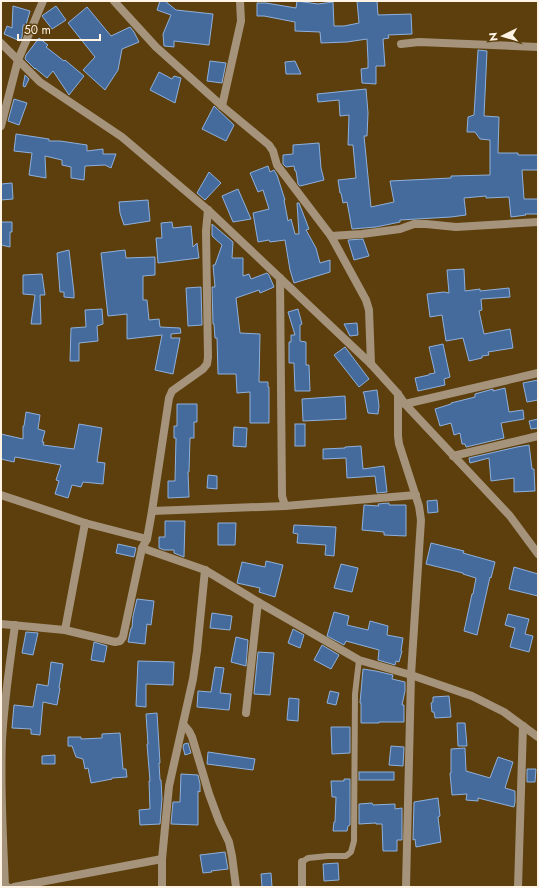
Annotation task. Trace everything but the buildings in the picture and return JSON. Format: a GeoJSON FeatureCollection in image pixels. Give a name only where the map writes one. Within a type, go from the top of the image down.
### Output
{"type":"FeatureCollection","features":[{"type":"Feature","properties":{"kind":"street"},"geometry":{"type":"LineString","coordinates":[[1,126],[18,60],[43,1]]}},
{"type":"Feature","properties":{"kind":"street"},"geometry":{"type":"LineString","coordinates":[[114,1],[156,47],[222,106],[269,144],[273,151],[277,165],[331,236],[366,300],[369,310],[371,364]]}},
{"type":"Feature","properties":{"kind":"street"},"geometry":{"type":"LineString","coordinates":[[222,106],[241,21],[240,1]]}},
{"type":"Feature","properties":{"kind":"street"},"geometry":{"type":"LineString","coordinates":[[401,44],[419,42],[538,47]]}},
{"type":"Feature","properties":{"kind":"street"},"geometry":{"type":"LineString","coordinates":[[1,43],[40,82],[122,137],[208,210],[371,364],[405,404],[510,516],[538,554]]}},
{"type":"Feature","properties":{"kind":"street"},"geometry":{"type":"LineString","coordinates":[[1,624],[65,630],[116,642],[120,641],[122,637],[142,548],[147,539],[169,398],[172,391],[203,369],[207,364],[206,231],[208,210]]}},
{"type":"Feature","properties":{"kind":"street"},"geometry":{"type":"LineString","coordinates":[[331,236],[362,234],[400,228],[414,224],[456,227],[538,222]]}},
{"type":"Feature","properties":{"kind":"street"},"geometry":{"type":"LineString","coordinates":[[280,278],[282,496],[285,506]]}},
{"type":"Feature","properties":{"kind":"street"},"geometry":{"type":"LineString","coordinates":[[405,404],[538,373]]}},
{"type":"Feature","properties":{"kind":"street"},"geometry":{"type":"LineString","coordinates":[[398,394],[399,444],[416,495],[421,520],[411,675],[406,887]]}},
{"type":"Feature","properties":{"kind":"street"},"geometry":{"type":"LineString","coordinates":[[453,456],[538,436]]}},
{"type":"Feature","properties":{"kind":"street"},"geometry":{"type":"LineString","coordinates":[[152,511],[285,506],[416,495]]}},
{"type":"Feature","properties":{"kind":"street"},"geometry":{"type":"LineString","coordinates":[[1,496],[85,523],[147,539]]}},
{"type":"Feature","properties":{"kind":"street"},"geometry":{"type":"LineString","coordinates":[[65,630],[85,523]]}},
{"type":"Feature","properties":{"kind":"street"},"geometry":{"type":"LineString","coordinates":[[142,548],[205,570],[359,660],[411,675],[472,696],[504,712],[538,737]]}},
{"type":"Feature","properties":{"kind":"street"},"geometry":{"type":"LineString","coordinates":[[162,887],[162,859],[169,786],[194,679],[205,570]]}},
{"type":"Feature","properties":{"kind":"street"},"geometry":{"type":"LineString","coordinates":[[246,713],[258,602]]}},
{"type":"Feature","properties":{"kind":"street"},"geometry":{"type":"LineString","coordinates":[[15,625],[5,696],[2,741],[2,821],[7,886],[162,859]]}},
{"type":"Feature","properties":{"kind":"street"},"geometry":{"type":"LineString","coordinates":[[183,724],[192,737],[209,794],[228,842],[232,856],[236,887]]}},
{"type":"Feature","properties":{"kind":"street"},"geometry":{"type":"LineString","coordinates":[[518,887],[523,726]]}},
{"type":"Feature","properties":{"kind":"street"},"geometry":{"type":"LineString","coordinates":[[302,862],[302,887]]}},
{"type":"Feature","properties":{"kind":"lane"},"geometry":{"type":"LineString","coordinates":[[302,862],[308,858],[346,856],[352,852],[354,841],[355,694],[359,660]]}}]}
